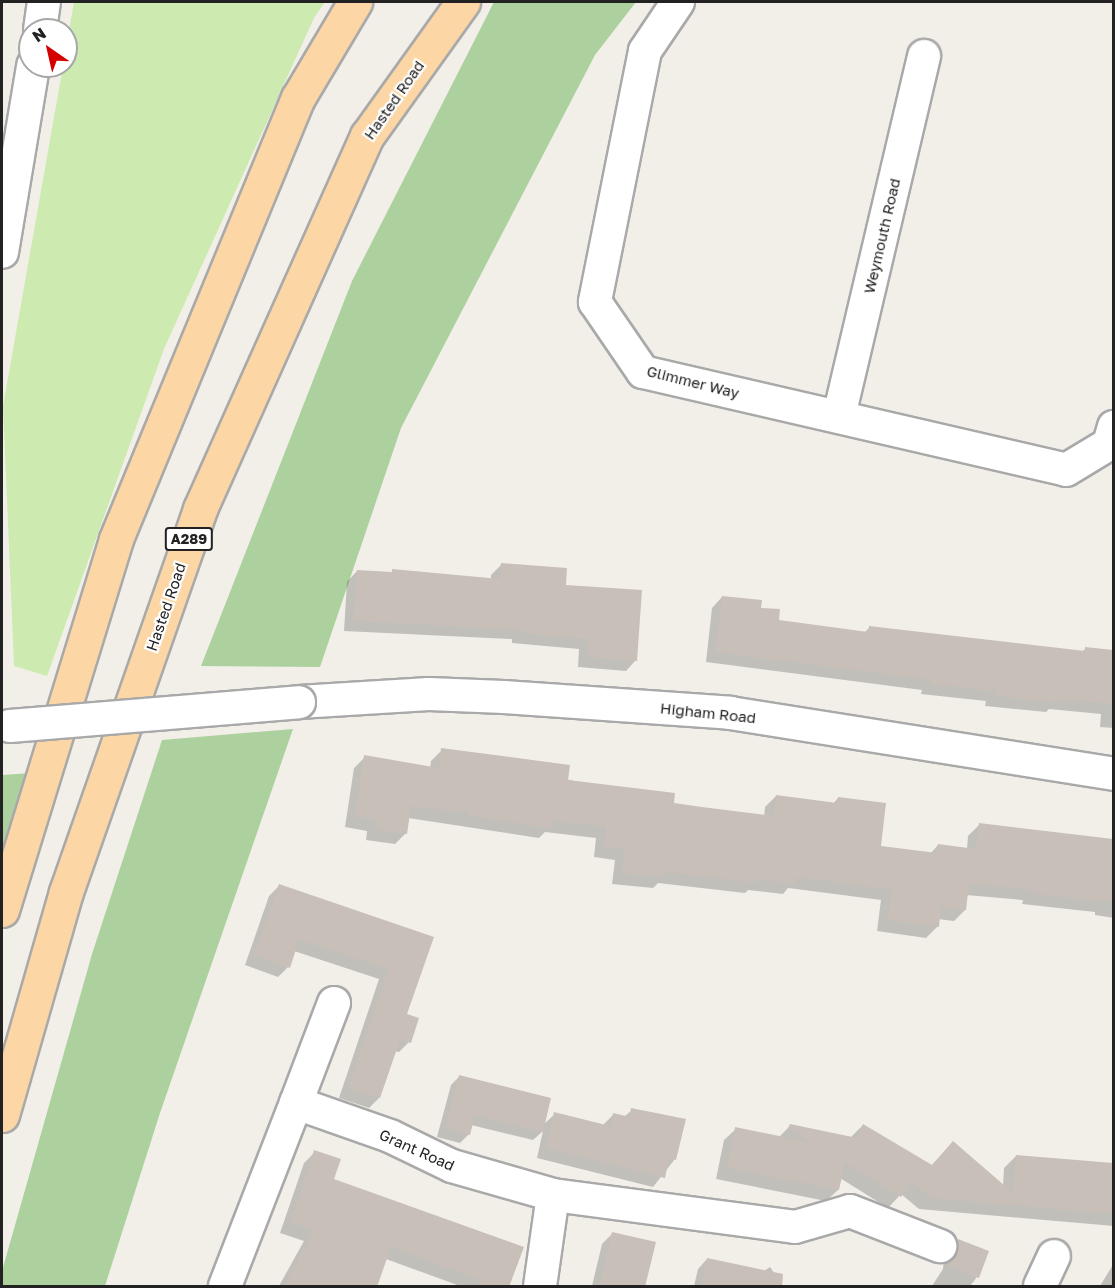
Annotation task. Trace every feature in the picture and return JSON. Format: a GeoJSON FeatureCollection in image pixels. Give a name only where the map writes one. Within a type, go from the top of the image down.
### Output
{"type":"FeatureCollection","features":[{"type":"Feature","properties":{"kind":"main road"},"geometry":{"type":"LineString","coordinates":[[2,910],[116,539],[298,98],[356,2]]}},
{"type":"Feature","properties":{"kind":"main road","name":"Hasted Road"},"geometry":{"type":"LineString","coordinates":[[2,1115],[66,892],[200,509],[367,136],[463,2]]}},
{"type":"Feature","properties":{"kind":"street"},"geometry":{"type":"LineString","coordinates":[[42,18],[45,2]]}},
{"type":"Feature","properties":{"kind":"street","name":"Glimmer Way"},"geometry":{"type":"LineString","coordinates":[[678,2],[645,51],[595,302],[643,372],[1066,470],[1109,444],[1113,427]]}},
{"type":"Feature","properties":{"kind":"street","name":"Weymouth Road"},"geometry":{"type":"LineString","coordinates":[[839,416],[924,56]]}},
{"type":"Feature","properties":{"kind":"street"},"geometry":{"type":"LineString","coordinates":[[2,252],[31,78]]}},
{"type":"Feature","properties":{"kind":"street","name":"Higham Road"},"geometry":{"type":"LineString","coordinates":[[6,726],[299,702],[429,694],[504,697],[718,712],[1113,774]]}},
{"type":"Feature","properties":{"kind":"street"},"geometry":{"type":"LineString","coordinates":[[225,1287],[334,1004]]}},
{"type":"Feature","properties":{"kind":"street","name":"Grant Road"},"geometry":{"type":"LineString","coordinates":[[296,1103],[390,1136],[452,1166],[553,1195],[795,1227],[850,1211],[940,1246]]}},
{"type":"Feature","properties":{"kind":"street"},"geometry":{"type":"LineString","coordinates":[[540,1287],[553,1195]]}},
{"type":"Feature","properties":{"kind":"street"},"geometry":{"type":"LineString","coordinates":[[1040,1287],[1054,1256]]}},
{"type":"Feature","properties":{"kind":"green space"},"geometry":{"type":"Polygon","coordinates":[[[74,2],[325,2],[314,18],[164,349],[47,676],[14,666],[3,406],[61,78],[78,78],[78,18],[71,18],[74,2]]]}},
{"type":"Feature","properties":{"kind":"green space"},"geometry":{"type":"Polygon","coordinates":[[[494,2],[636,2],[595,55],[401,428],[320,667],[201,666],[352,281],[494,2]]]}},
{"type":"Feature","properties":{"kind":"green space"},"geometry":{"type":"Polygon","coordinates":[[[293,729],[160,1113],[105,1286],[2,1286],[2,1271],[92,954],[162,740],[293,729]]]}},
{"type":"Feature","properties":{"kind":"green space"},"geometry":{"type":"Polygon","coordinates":[[[31,773],[2,865],[2,775],[31,773]]]}},
{"type":"Feature","properties":{"kind":"building"},"geometry":{"type":"Polygon","coordinates":[[[501,563],[567,568],[566,585],[642,590],[637,661],[587,657],[589,639],[521,633],[522,630],[353,621],[357,570],[392,572],[392,569],[500,579],[501,563]]]}},
{"type":"Feature","properties":{"kind":"building"},"geometry":{"type":"Polygon","coordinates":[[[722,596],[762,600],[761,608],[780,609],[779,620],[868,632],[869,626],[1085,651],[1085,647],[1113,650],[1113,704],[1058,699],[1058,703],[995,696],[996,691],[931,684],[931,680],[715,652],[722,596]]]}},
{"type":"Feature","properties":{"kind":"building"},"geometry":{"type":"Polygon","coordinates":[[[441,748],[570,765],[568,780],[675,793],[674,803],[773,816],[776,795],[837,803],[838,797],[886,803],[881,846],[937,853],[938,844],[976,849],[979,823],[1113,839],[1113,902],[1033,894],[1033,890],[969,884],[966,910],[941,907],[939,927],[888,920],[892,890],[796,877],[795,884],[758,879],[757,883],[666,872],[666,877],[622,873],[625,849],[604,847],[606,827],[552,821],[551,828],[469,816],[469,813],[411,806],[407,834],[376,830],[378,820],[355,816],[364,755],[439,768],[441,748]]]}},
{"type":"Feature","properties":{"kind":"building"},"geometry":{"type":"Polygon","coordinates":[[[279,884],[434,937],[407,1014],[419,1018],[411,1043],[400,1040],[380,1098],[348,1088],[388,969],[299,940],[290,968],[254,955],[279,884]]]}},
{"type":"Feature","properties":{"kind":"building"},"geometry":{"type":"Polygon","coordinates":[[[459,1075],[551,1098],[543,1132],[475,1115],[470,1135],[445,1128],[459,1075]]]}},
{"type":"Feature","properties":{"kind":"building"},"geometry":{"type":"Polygon","coordinates":[[[631,1108],[686,1119],[676,1160],[669,1158],[665,1178],[546,1148],[554,1112],[610,1126],[613,1113],[630,1117],[631,1108]]]}},
{"type":"Feature","properties":{"kind":"building"},"geometry":{"type":"Polygon","coordinates":[[[790,1124],[857,1138],[863,1124],[932,1165],[953,1141],[1012,1192],[1016,1155],[1113,1163],[1113,1214],[931,1198],[911,1181],[901,1197],[845,1163],[839,1190],[727,1168],[735,1127],[813,1143],[788,1128],[790,1124]]]}},
{"type":"Feature","properties":{"kind":"building"},"geometry":{"type":"Polygon","coordinates":[[[314,1150],[341,1159],[334,1179],[524,1247],[509,1287],[477,1287],[480,1280],[391,1247],[377,1287],[284,1287],[313,1230],[290,1222],[314,1150]]]}},
{"type":"Feature","properties":{"kind":"building"},"geometry":{"type":"Polygon","coordinates":[[[612,1232],[656,1242],[645,1287],[599,1287],[612,1232]]]}},
{"type":"Feature","properties":{"kind":"building"},"geometry":{"type":"Polygon","coordinates":[[[958,1239],[989,1251],[979,1278],[947,1266],[957,1252],[958,1239]]]}},
{"type":"Feature","properties":{"kind":"building"},"geometry":{"type":"Polygon","coordinates":[[[707,1258],[783,1274],[782,1287],[701,1287],[707,1258]]]}}]}
